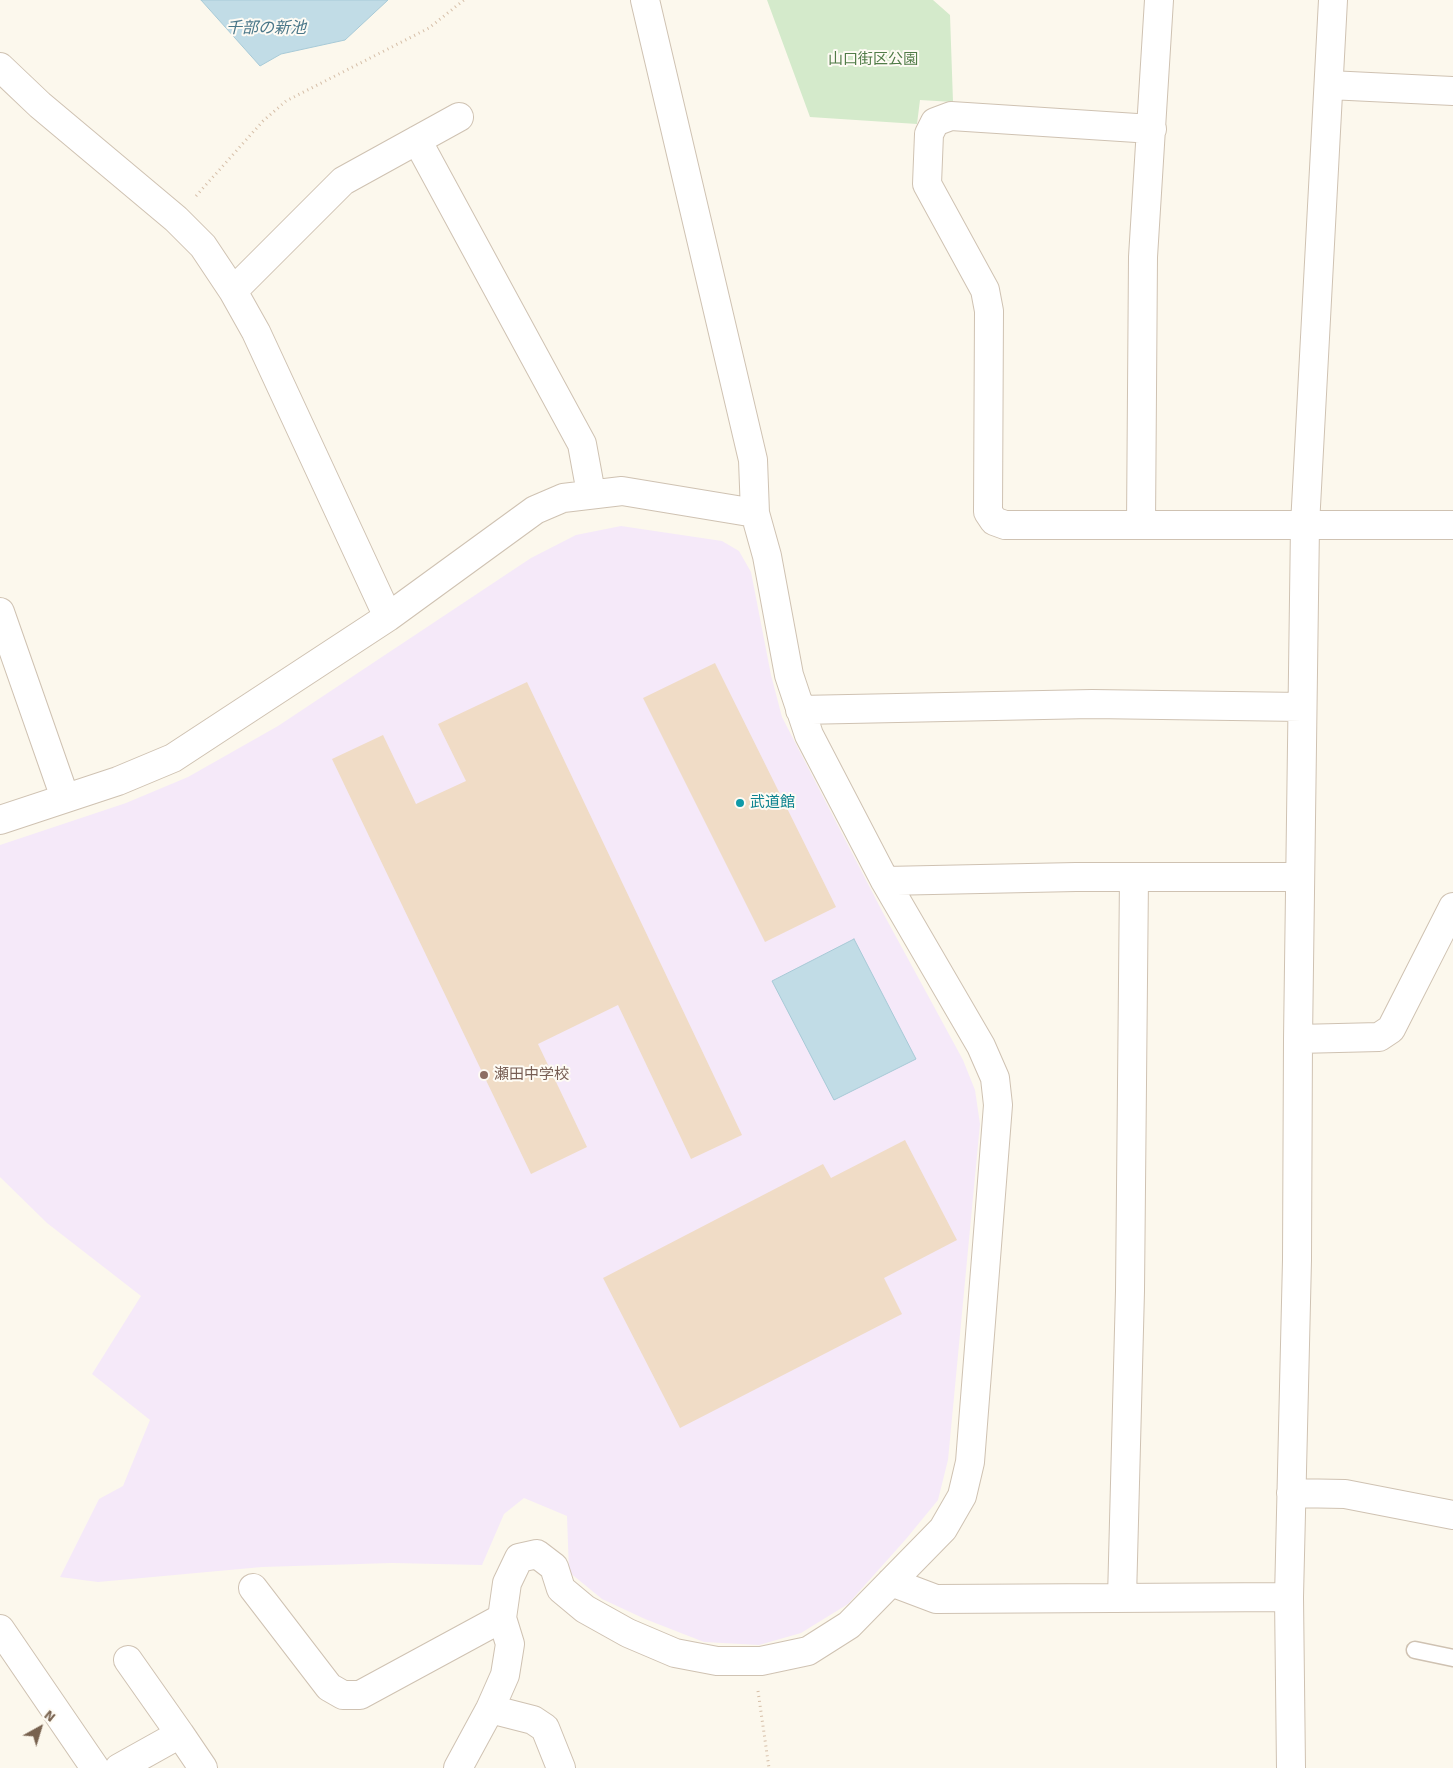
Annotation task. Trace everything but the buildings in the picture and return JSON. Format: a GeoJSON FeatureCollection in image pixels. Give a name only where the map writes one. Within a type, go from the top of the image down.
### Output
{"type":"FeatureCollection","features":[{"type":"Feature","properties":{"kind":"street"},"geometry":{"type":"LineString","coordinates":[[458,1768],[490,1709],[505,1675],[510,1644],[502,1618],[507,1583],[519,1558],[537,1554],[554,1567],[561,1589],[584,1609],[628,1632],[675,1653],[717,1661],[753,1661],[808,1651],[849,1625],[943,1529],[962,1496],[970,1462],[998,1105],[994,1078],[981,1046],[886,881],[809,735],[800,710],[790,675],[767,556],[755,513],[753,460],[644,0]]}},
{"type":"Feature","properties":{"kind":"street"},"geometry":{"type":"LineString","coordinates":[[1141,525],[1143,257],[1159,0]]}},
{"type":"Feature","properties":{"kind":"street"},"geometry":{"type":"LineString","coordinates":[[1291,1768],[1289,1597],[1297,1260],[1305,525],[1333,0]]}},
{"type":"Feature","properties":{"kind":"street"},"geometry":{"type":"LineString","coordinates":[[0,67],[40,105],[176,219],[203,246],[233,291],[256,332],[388,617]]}},
{"type":"Feature","properties":{"kind":"street"},"geometry":{"type":"LineString","coordinates":[[1329,85],[1453,91]]}},
{"type":"Feature","properties":{"kind":"street"},"geometry":{"type":"LineString","coordinates":[[1152,129],[951,116],[935,122],[929,134],[927,184],[985,290],[990,311],[988,512],[994,521],[1005,526],[1453,525]]}},
{"type":"Feature","properties":{"kind":"street"},"geometry":{"type":"LineString","coordinates":[[233,291],[343,181],[459,117]]}},
{"type":"Feature","properties":{"kind":"street"},"geometry":{"type":"LineString","coordinates":[[417,140],[582,444],[591,493]]}},
{"type":"Feature","properties":{"kind":"street"},"geometry":{"type":"LineString","coordinates":[[0,820],[118,781],[173,758],[388,617],[535,510],[563,498],[591,493],[622,491],[755,513]]}},
{"type":"Feature","properties":{"kind":"street"},"geometry":{"type":"LineString","coordinates":[[0,612],[65,798]]}},
{"type":"Feature","properties":{"kind":"street"},"geometry":{"type":"LineString","coordinates":[[800,710],[1092,704],[1302,707]]}},
{"type":"Feature","properties":{"kind":"street"},"geometry":{"type":"LineString","coordinates":[[886,881],[1134,877],[1300,877]]}},
{"type":"Feature","properties":{"kind":"street"},"geometry":{"type":"LineString","coordinates":[[1122,1598],[1130,1291],[1134,877]]}},
{"type":"Feature","properties":{"kind":"street"},"geometry":{"type":"LineString","coordinates":[[1298,1039],[1379,1037],[1391,1029],[1453,907]]}},
{"type":"Feature","properties":{"kind":"street"},"geometry":{"type":"LineString","coordinates":[[1291,1493],[1345,1494],[1453,1515]]}},
{"type":"Feature","properties":{"kind":"street"},"geometry":{"type":"LineString","coordinates":[[891,1582],[936,1598],[1289,1597]]}},
{"type":"Feature","properties":{"kind":"street"},"geometry":{"type":"LineString","coordinates":[[253,1588],[329,1687],[344,1695],[360,1694],[502,1618]]}},
{"type":"Feature","properties":{"kind":"street"},"geometry":{"type":"LineString","coordinates":[[0,1629],[95,1768]]}},
{"type":"Feature","properties":{"kind":"street"},"geometry":{"type":"LineString","coordinates":[[128,1660],[203,1768]]}},
{"type":"Feature","properties":{"kind":"street"},"geometry":{"type":"LineString","coordinates":[[490,1709],[533,1720],[545,1728],[561,1768]]}},
{"type":"Feature","properties":{"kind":"street"},"geometry":{"type":"LineString","coordinates":[[119,1768],[180,1734]]}},
{"type":"Feature","properties":{"kind":"lane"},"geometry":{"type":"LineString","coordinates":[[1415,1650],[1453,1658]]}},
{"type":"Feature","properties":{"kind":"path"},"geometry":{"type":"LineString","coordinates":[[176,219],[263,121],[286,101],[429,28],[464,0]]}},
{"type":"Feature","properties":{"kind":"path"},"geometry":{"type":"LineString","coordinates":[[753,1661],[769,1768]]}},
{"type":"Feature","properties":{"kind":"shaded area","name":"瀬田中学校"},"geometry":{"type":"Polygon","coordinates":[[[621,526],[722,541],[739,551],[751,572],[771,675],[782,717],[882,911],[963,1060],[975,1090],[980,1124],[948,1460],[938,1500],[848,1604],[801,1633],[759,1645],[704,1642],[645,1619],[602,1599],[569,1572],[567,1516],[524,1498],[504,1514],[482,1565],[392,1563],[262,1567],[98,1582],[60,1577],[99,1499],[123,1486],[150,1420],[92,1374],[141,1296],[47,1223],[0,1177],[0,845],[126,803],[188,777],[278,726],[531,558],[576,535],[621,526]]]}},
{"type":"Feature","properties":{"kind":"green space","name":"山口街区公園"},"geometry":{"type":"Polygon","coordinates":[[[767,0],[933,0],[950,15],[953,102],[920,100],[917,124],[810,117],[767,0]]]}},
{"type":"Feature","properties":{"kind":"water","name":"千部の新池"},"geometry":{"type":"Polygon","coordinates":[[[201,0],[388,0],[345,40],[281,54],[260,66],[201,0]]]}},
{"type":"Feature","properties":{"kind":"water"},"geometry":{"type":"Polygon","coordinates":[[[854,939],[916,1059],[834,1100],[772,981],[854,939]]]}},
{"type":"Feature","properties":{"kind":"place","name":"武道館"},"geometry":{"type":"Point","coordinates":[740,803]}},
{"type":"Feature","properties":{"kind":"place","name":"瀬田中学校"},"geometry":{"type":"Point","coordinates":[484,1075]}}]}
